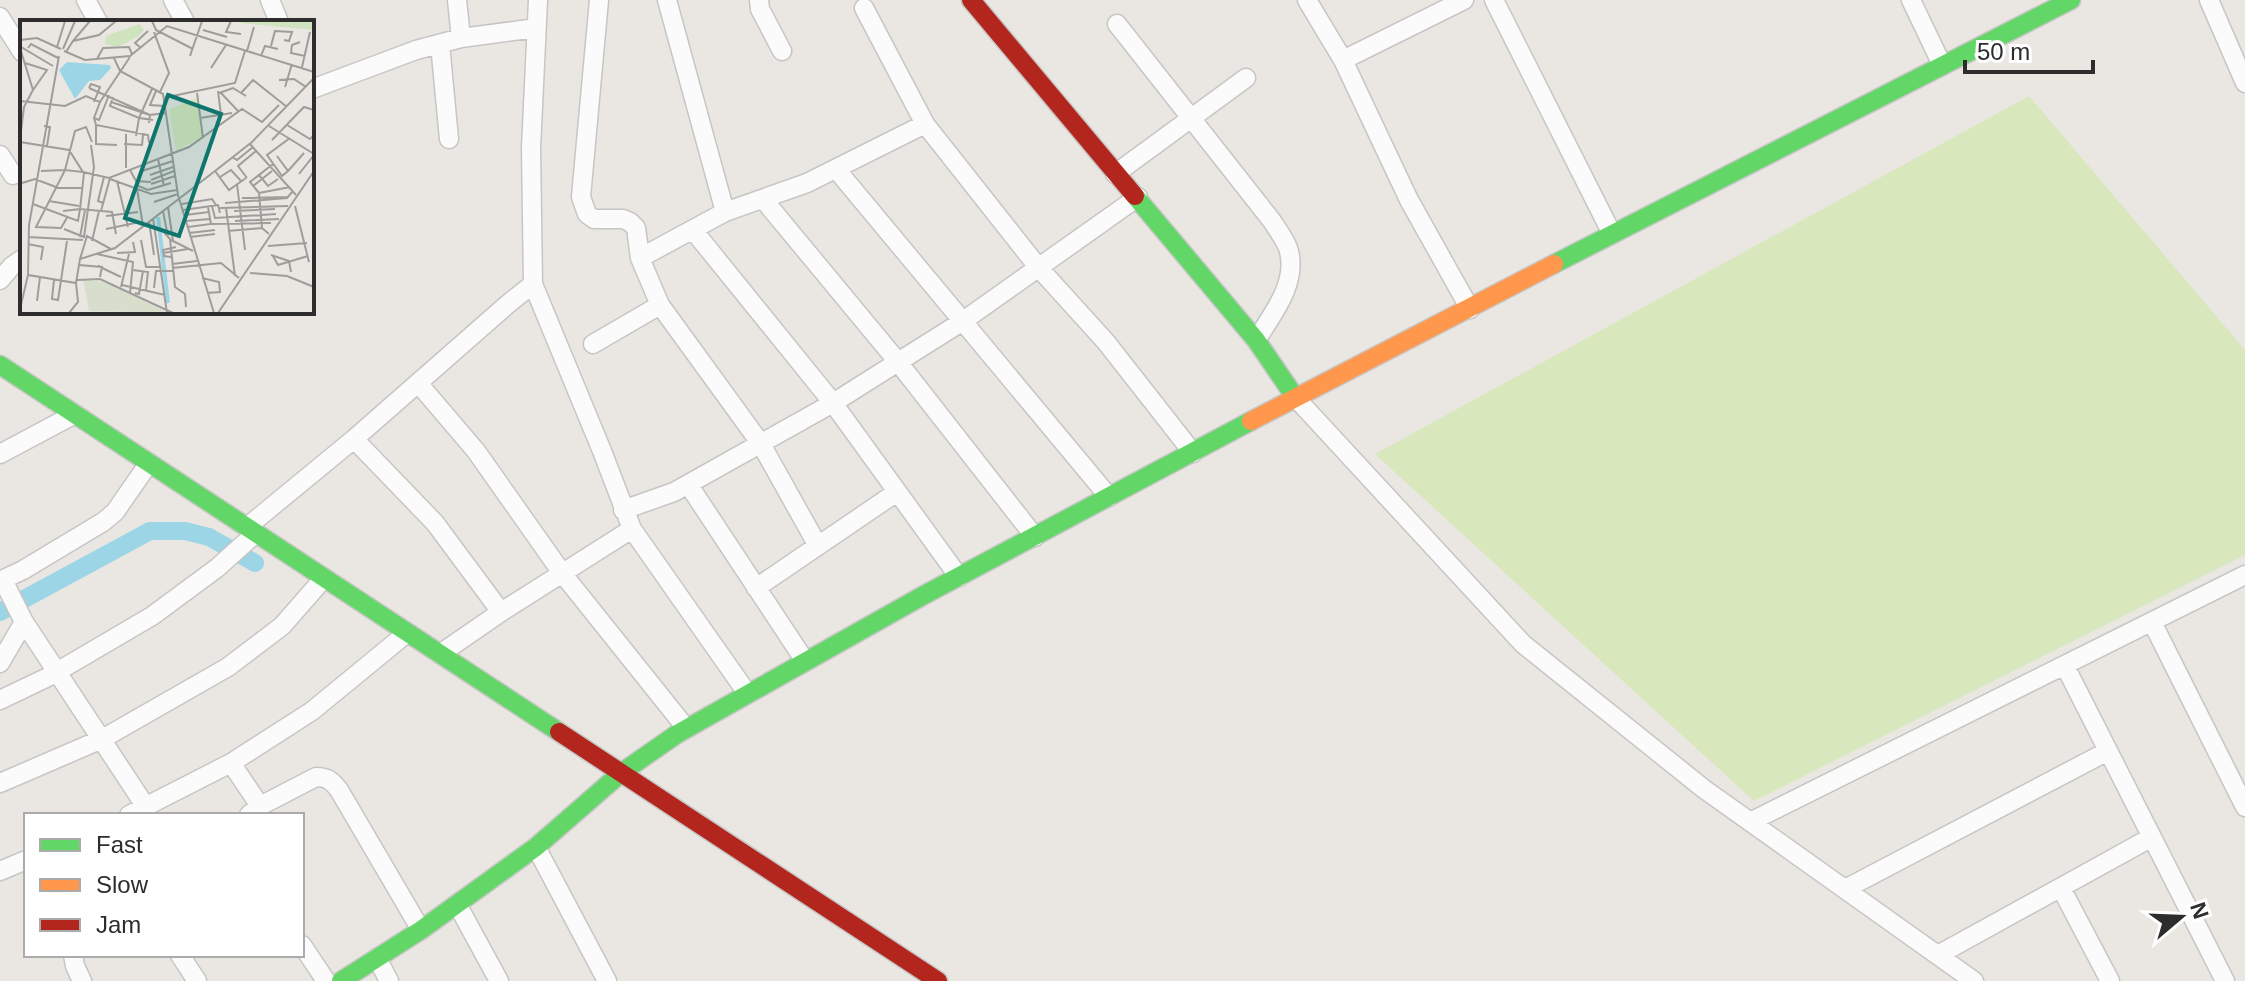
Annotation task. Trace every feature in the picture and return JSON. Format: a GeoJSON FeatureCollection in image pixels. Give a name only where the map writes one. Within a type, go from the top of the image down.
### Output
{"type":"FeatureCollection","features":[{"type":"Feature","properties":{"kind":"street"},"geometry":{"type":"LineString","coordinates":[[86,0],[97,20]]}},
{"type":"Feature","properties":{"kind":"street"},"geometry":{"type":"LineString","coordinates":[[173,0],[184,20]]}},
{"type":"Feature","properties":{"kind":"street"},"geometry":{"type":"LineString","coordinates":[[270,0],[278,20]]}},
{"type":"Feature","properties":{"kind":"street"},"geometry":{"type":"LineString","coordinates":[[457,0],[461,38]]}},
{"type":"Feature","properties":{"kind":"street"},"geometry":{"type":"LineString","coordinates":[[538,0],[531,148],[533,284],[632,529],[747,693]]}},
{"type":"Feature","properties":{"kind":"street"},"geometry":{"type":"LineString","coordinates":[[599,0],[581,197],[587,214],[594,219],[623,219],[636,228],[640,258],[660,305],[761,444],[818,546]]}},
{"type":"Feature","properties":{"kind":"street"},"geometry":{"type":"LineString","coordinates":[[667,0],[725,212]]}},
{"type":"Feature","properties":{"kind":"street"},"geometry":{"type":"LineString","coordinates":[[759,0],[760,9],[782,51]]}},
{"type":"Feature","properties":{"kind":"street"},"geometry":{"type":"LineString","coordinates":[[971,0],[1256,340],[1295,397],[1523,644],[1704,789],[1974,981]]}},
{"type":"Feature","properties":{"kind":"street"},"geometry":{"type":"LineString","coordinates":[[1307,0],[1343,60],[1409,200],[1470,309]]}},
{"type":"Feature","properties":{"kind":"street"},"geometry":{"type":"LineString","coordinates":[[1343,60],[1432,7],[1464,0]]}},
{"type":"Feature","properties":{"kind":"street"},"geometry":{"type":"LineString","coordinates":[[1494,0],[1612,234]]}},
{"type":"Feature","properties":{"kind":"street"},"geometry":{"type":"LineString","coordinates":[[1911,0],[1942,65]]}},
{"type":"Feature","properties":{"kind":"street"},"geometry":{"type":"LineString","coordinates":[[341,981],[421,930],[536,847],[621,773],[686,728],[747,693],[1295,397],[1942,65],[2049,5],[2071,0]]}},
{"type":"Feature","properties":{"kind":"street"},"geometry":{"type":"LineString","coordinates":[[2209,0],[2245,83]]}},
{"type":"Feature","properties":{"kind":"street"},"geometry":{"type":"LineString","coordinates":[[864,8],[925,124],[1038,267],[1106,342],[1193,453]]}},
{"type":"Feature","properties":{"kind":"street"},"geometry":{"type":"LineString","coordinates":[[0,17],[20,49]]}},
{"type":"Feature","properties":{"kind":"street"},"geometry":{"type":"LineString","coordinates":[[1117,24],[1272,221],[1287,246],[1290,275],[1281,300],[1256,340]]}},
{"type":"Feature","properties":{"kind":"street"},"geometry":{"type":"LineString","coordinates":[[314,88],[416,50],[461,38],[536,28]]}},
{"type":"Feature","properties":{"kind":"street"},"geometry":{"type":"LineString","coordinates":[[440,44],[449,139]]}},
{"type":"Feature","properties":{"kind":"street"},"geometry":{"type":"LineString","coordinates":[[1115,174],[1246,78]]}},
{"type":"Feature","properties":{"kind":"street"},"geometry":{"type":"LineString","coordinates":[[640,258],[725,212],[807,183],[925,124]]}},
{"type":"Feature","properties":{"kind":"street"},"geometry":{"type":"LineString","coordinates":[[0,155],[13,175]]}},
{"type":"Feature","properties":{"kind":"street"},"geometry":{"type":"LineString","coordinates":[[836,169],[1109,497]]}},
{"type":"Feature","properties":{"kind":"street"},"geometry":{"type":"LineString","coordinates":[[623,510],[674,492],[833,403],[963,321],[1138,197]]}},
{"type":"Feature","properties":{"kind":"street"},"geometry":{"type":"LineString","coordinates":[[763,199],[898,362],[1035,537]]}},
{"type":"Feature","properties":{"kind":"street"},"geometry":{"type":"LineString","coordinates":[[693,230],[833,403],[959,577]]}},
{"type":"Feature","properties":{"kind":"street"},"geometry":{"type":"LineString","coordinates":[[0,700],[58,671],[152,616],[217,568],[251,530],[533,284]]}},
{"type":"Feature","properties":{"kind":"street"},"geometry":{"type":"LineString","coordinates":[[593,344],[660,305]]}},
{"type":"Feature","properties":{"kind":"street"},"geometry":{"type":"LineString","coordinates":[[0,365],[938,981]]}},
{"type":"Feature","properties":{"kind":"street"},"geometry":{"type":"LineString","coordinates":[[418,383],[476,451],[562,573],[686,728]]}},
{"type":"Feature","properties":{"kind":"street"},"geometry":{"type":"LineString","coordinates":[[0,454],[75,414]]}},
{"type":"Feature","properties":{"kind":"street"},"geometry":{"type":"LineString","coordinates":[[354,439],[435,523],[501,612]]}},
{"type":"Feature","properties":{"kind":"street"},"geometry":{"type":"LineString","coordinates":[[149,463],[109,517],[3,584],[21,617],[102,739],[138,811],[231,763],[312,711],[407,633]]}},
{"type":"Feature","properties":{"kind":"street"},"geometry":{"type":"LineString","coordinates":[[688,484],[805,661]]}},
{"type":"Feature","properties":{"kind":"street"},"geometry":{"type":"LineString","coordinates":[[756,588],[897,492]]}},
{"type":"Feature","properties":{"kind":"street"},"geometry":{"type":"LineString","coordinates":[[440,654],[632,529]]}},
{"type":"Feature","properties":{"kind":"street"},"geometry":{"type":"LineString","coordinates":[[0,783],[102,739],[228,667],[282,626],[324,578]]}},
{"type":"Feature","properties":{"kind":"street"},"geometry":{"type":"LineString","coordinates":[[1750,822],[2244,579]]}},
{"type":"Feature","properties":{"kind":"street"},"geometry":{"type":"LineString","coordinates":[[0,663],[21,617]]}},
{"type":"Feature","properties":{"kind":"street"},"geometry":{"type":"LineString","coordinates":[[2152,622],[2245,807]]}},
{"type":"Feature","properties":{"kind":"street"},"geometry":{"type":"LineString","coordinates":[[2065,666],[2225,981]]}},
{"type":"Feature","properties":{"kind":"street"},"geometry":{"type":"LineString","coordinates":[[1845,889],[2108,751]]}},
{"type":"Feature","properties":{"kind":"street"},"geometry":{"type":"LineString","coordinates":[[231,763],[254,811],[316,777],[331,780],[421,930]]}},
{"type":"Feature","properties":{"kind":"street"},"geometry":{"type":"LineString","coordinates":[[1938,955],[2152,837]]}},
{"type":"Feature","properties":{"kind":"street"},"geometry":{"type":"LineString","coordinates":[[536,847],[607,981]]}},
{"type":"Feature","properties":{"kind":"street"},"geometry":{"type":"LineString","coordinates":[[0,871],[24,861]]}},
{"type":"Feature","properties":{"kind":"street"},"geometry":{"type":"LineString","coordinates":[[2061,888],[2110,981]]}},
{"type":"Feature","properties":{"kind":"street"},"geometry":{"type":"LineString","coordinates":[[457,904],[499,981]]}},
{"type":"Feature","properties":{"kind":"street"},"geometry":{"type":"LineString","coordinates":[[304,948],[326,981]]}},
{"type":"Feature","properties":{"kind":"street"},"geometry":{"type":"LineString","coordinates":[[73,957],[82,981]]}},
{"type":"Feature","properties":{"kind":"street"},"geometry":{"type":"LineString","coordinates":[[181,957],[197,981]]}},
{"type":"Feature","properties":{"kind":"street"},"geometry":{"type":"LineString","coordinates":[[377,958],[389,981]]}},
{"type":"Feature","properties":{"kind":"green space"},"geometry":{"type":"Polygon","coordinates":[[[2029,96],[2245,350],[2245,555],[1754,801],[1375,454],[2029,96]]]}},
{"type":"Feature","properties":{"kind":"waterway"},"geometry":{"type":"LineString","coordinates":[[0,612],[150,531],[185,531],[209,537],[255,563]]}},
{"type":"Feature","properties":{"kind":"traffic: fast"},"geometry":{"type":"LineString","coordinates":[[1554,264],[2071,0]]}},
{"type":"Feature","properties":{"kind":"traffic: fast"},"geometry":{"type":"LineString","coordinates":[[1135,196],[1256,340],[1295,397]]}},
{"type":"Feature","properties":{"kind":"traffic: fast"},"geometry":{"type":"LineString","coordinates":[[0,365],[559,732]]}},
{"type":"Feature","properties":{"kind":"traffic: fast"},"geometry":{"type":"LineString","coordinates":[[341,981],[421,930],[536,847],[621,773],[677,734],[924,595],[1251,421]]}},
{"type":"Feature","properties":{"kind":"traffic: slow"},"geometry":{"type":"LineString","coordinates":[[1251,421],[1554,264]]}},
{"type":"Feature","properties":{"kind":"traffic: jam"},"geometry":{"type":"LineString","coordinates":[[971,0],[1135,196]]}},
{"type":"Feature","properties":{"kind":"traffic: jam"},"geometry":{"type":"LineString","coordinates":[[559,732],[938,981]]}}]}
